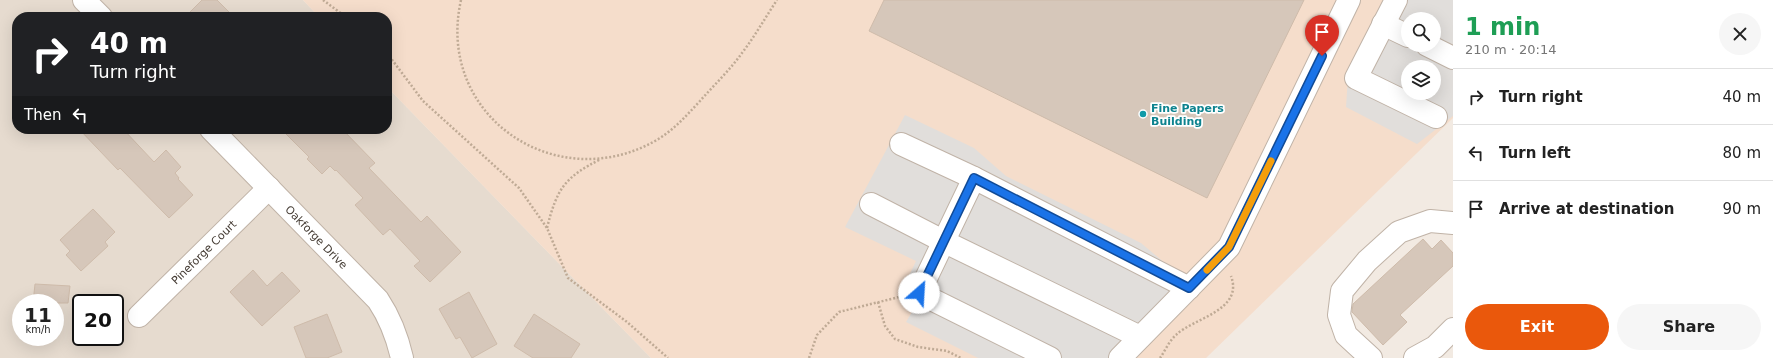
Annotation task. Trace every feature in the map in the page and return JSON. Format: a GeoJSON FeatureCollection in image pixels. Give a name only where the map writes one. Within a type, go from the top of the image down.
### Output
{"type":"FeatureCollection","features":[{"type":"Feature","properties":{"kind":"street"},"geometry":{"type":"LineString","coordinates":[[84,0],[96,12]]}},
{"type":"Feature","properties":{"kind":"street"},"geometry":{"type":"LineString","coordinates":[[1120,358],[1229,247],[1349,0]]}},
{"type":"Feature","properties":{"kind":"street"},"geometry":{"type":"LineString","coordinates":[[1396,0],[1356,78],[1436,117]]}},
{"type":"Feature","properties":{"kind":"street"},"geometry":{"type":"LineString","coordinates":[[1384,24],[1401,32]]}},
{"type":"Feature","properties":{"kind":"street"},"geometry":{"type":"LineString","coordinates":[[1441,52],[1453,58]]}},
{"type":"Feature","properties":{"kind":"street","name":"Oakforge Drive"},"geometry":{"type":"LineString","coordinates":[[216,134],[378,300],[388,316],[396,334],[402,358]]}},
{"type":"Feature","properties":{"kind":"street"},"geometry":{"type":"LineString","coordinates":[[901,144],[974,178],[1189,288]]}},
{"type":"Feature","properties":{"kind":"street"},"geometry":{"type":"LineString","coordinates":[[974,178],[919,293],[1050,358]]}},
{"type":"Feature","properties":{"kind":"street","name":"Pineforge Court"},"geometry":{"type":"LineString","coordinates":[[139,316],[269,188]]}},
{"type":"Feature","properties":{"kind":"street"},"geometry":{"type":"LineString","coordinates":[[871,204],[1140,337]]}},
{"type":"Feature","properties":{"kind":"street"},"geometry":{"type":"LineString","coordinates":[[1371,358],[1346,335],[1339,315],[1342,291],[1367,261],[1399,232],[1430,221],[1453,223]]}},
{"type":"Feature","properties":{"kind":"street"},"geometry":{"type":"LineString","coordinates":[[1415,358],[1435,347],[1453,329]]}},
{"type":"Feature","properties":{"kind":"path"},"geometry":{"type":"LineString","coordinates":[[323,0],[339,12]]}},
{"type":"Feature","properties":{"kind":"path"},"geometry":{"type":"LineString","coordinates":[[461,0],[458,39],[463,72],[474,96],[492,118],[515,139],[553,156],[573,159],[603,158],[632,153],[656,141],[678,126],[742,54],[777,0]]}},
{"type":"Feature","properties":{"kind":"path"},"geometry":{"type":"LineString","coordinates":[[392,60],[423,101],[519,188],[547,228],[568,278],[627,322],[668,358]]}},
{"type":"Feature","properties":{"kind":"path"},"geometry":{"type":"LineString","coordinates":[[547,228],[553,204],[567,180],[580,170],[603,158]]}},
{"type":"Feature","properties":{"kind":"path"},"geometry":{"type":"LineString","coordinates":[[1160,358],[1174,336],[1190,324],[1208,317],[1221,308],[1232,293],[1233,280],[1223,253]]}},
{"type":"Feature","properties":{"kind":"path"},"geometry":{"type":"LineString","coordinates":[[809,358],[817,335],[839,312],[898,297]]}},
{"type":"Feature","properties":{"kind":"path"},"geometry":{"type":"LineString","coordinates":[[878,302],[885,326],[895,339],[918,347],[947,351],[961,358]]}},
{"type":"Feature","properties":{"kind":"shaded area"},"geometry":{"type":"Polygon","coordinates":[[[0,0],[303,0],[314,12],[12,12],[12,134],[392,134],[392,92],[651,358],[0,358],[0,0]]]}},
{"type":"Feature","properties":{"kind":"shaded area"},"geometry":{"type":"Polygon","coordinates":[[[303,0],[1453,0],[1453,118],[1206,358],[651,358],[392,92],[392,12],[314,12],[303,0]]]}},
{"type":"Feature","properties":{"kind":"shaded area"},"geometry":{"type":"Polygon","coordinates":[[[1387,0],[1453,0],[1453,116],[1417,144],[1346,107],[1348,77],[1387,0]]]}},
{"type":"Feature","properties":{"kind":"shaded area"},"geometry":{"type":"Polygon","coordinates":[[[905,115],[974,148],[1006,176],[1141,243],[1198,291],[1130,358],[978,358],[906,322],[915,307],[899,297],[916,261],[845,227],[905,115]]]}},
{"type":"Feature","properties":{"kind":"building"},"geometry":{"type":"Polygon","coordinates":[[[202,0],[217,0],[229,12],[190,12],[202,0]]]}},
{"type":"Feature","properties":{"kind":"building","name":"Fine Papers Building"},"geometry":{"type":"Polygon","coordinates":[[[884,0],[1304,0],[1207,198],[869,31],[884,0]]]}},
{"type":"Feature","properties":{"kind":"building"},"geometry":{"type":"Polygon","coordinates":[[[84,134],[128,134],[154,162],[166,150],[181,167],[175,173],[179,178],[178,179],[193,195],[169,218],[120,168],[118,170],[84,134]]]}},
{"type":"Feature","properties":{"kind":"building"},"geometry":{"type":"Polygon","coordinates":[[[286,134],[347,134],[375,163],[369,168],[421,222],[427,216],[461,252],[430,282],[414,266],[420,261],[390,229],[383,235],[355,205],[363,198],[336,170],[335,171],[330,166],[322,174],[307,159],[309,157],[286,134]]]}},
{"type":"Feature","properties":{"kind":"building"},"geometry":{"type":"Polygon","coordinates":[[[93,209],[115,232],[105,242],[108,246],[81,271],[66,255],[70,251],[60,240],[93,209]]]}},
{"type":"Feature","properties":{"kind":"building"},"geometry":{"type":"Polygon","coordinates":[[[1423,239],[1432,249],[1441,240],[1453,253],[1453,266],[1400,315],[1407,322],[1383,345],[1352,312],[1353,304],[1423,239]]]}},
{"type":"Feature","properties":{"kind":"building"},"geometry":{"type":"Polygon","coordinates":[[[253,270],[267,286],[282,272],[300,291],[262,326],[230,292],[253,270]]]}},
{"type":"Feature","properties":{"kind":"building"},"geometry":{"type":"Polygon","coordinates":[[[35,284],[70,286],[68,303],[64,303],[64,294],[34,294],[35,284]]]}},
{"type":"Feature","properties":{"kind":"building"},"geometry":{"type":"Polygon","coordinates":[[[469,292],[497,344],[472,358],[460,337],[456,339],[439,309],[469,292]]]}},
{"type":"Feature","properties":{"kind":"building"},"geometry":{"type":"Polygon","coordinates":[[[327,314],[342,352],[327,358],[306,358],[294,327],[327,314]]]}},
{"type":"Feature","properties":{"kind":"building"},"geometry":{"type":"Polygon","coordinates":[[[534,314],[580,344],[571,358],[533,358],[514,346],[534,314]]]}},
{"type":"Feature","properties":{"kind":"slow traffic"},"geometry":{"type":"LineString","coordinates":[[1207,270],[1229,247],[1271,161]]}},
{"type":"Feature","properties":{"kind":"place","name":"Fine Papers Building"},"geometry":{"type":"Point","coordinates":[1143,114]}},
{"type":"Feature","properties":{"kind":"route"},"geometry":{"type":"LineString","coordinates":[[919,293],[974,178],[1189,288],[1229,247],[1322,56]]}}]}
